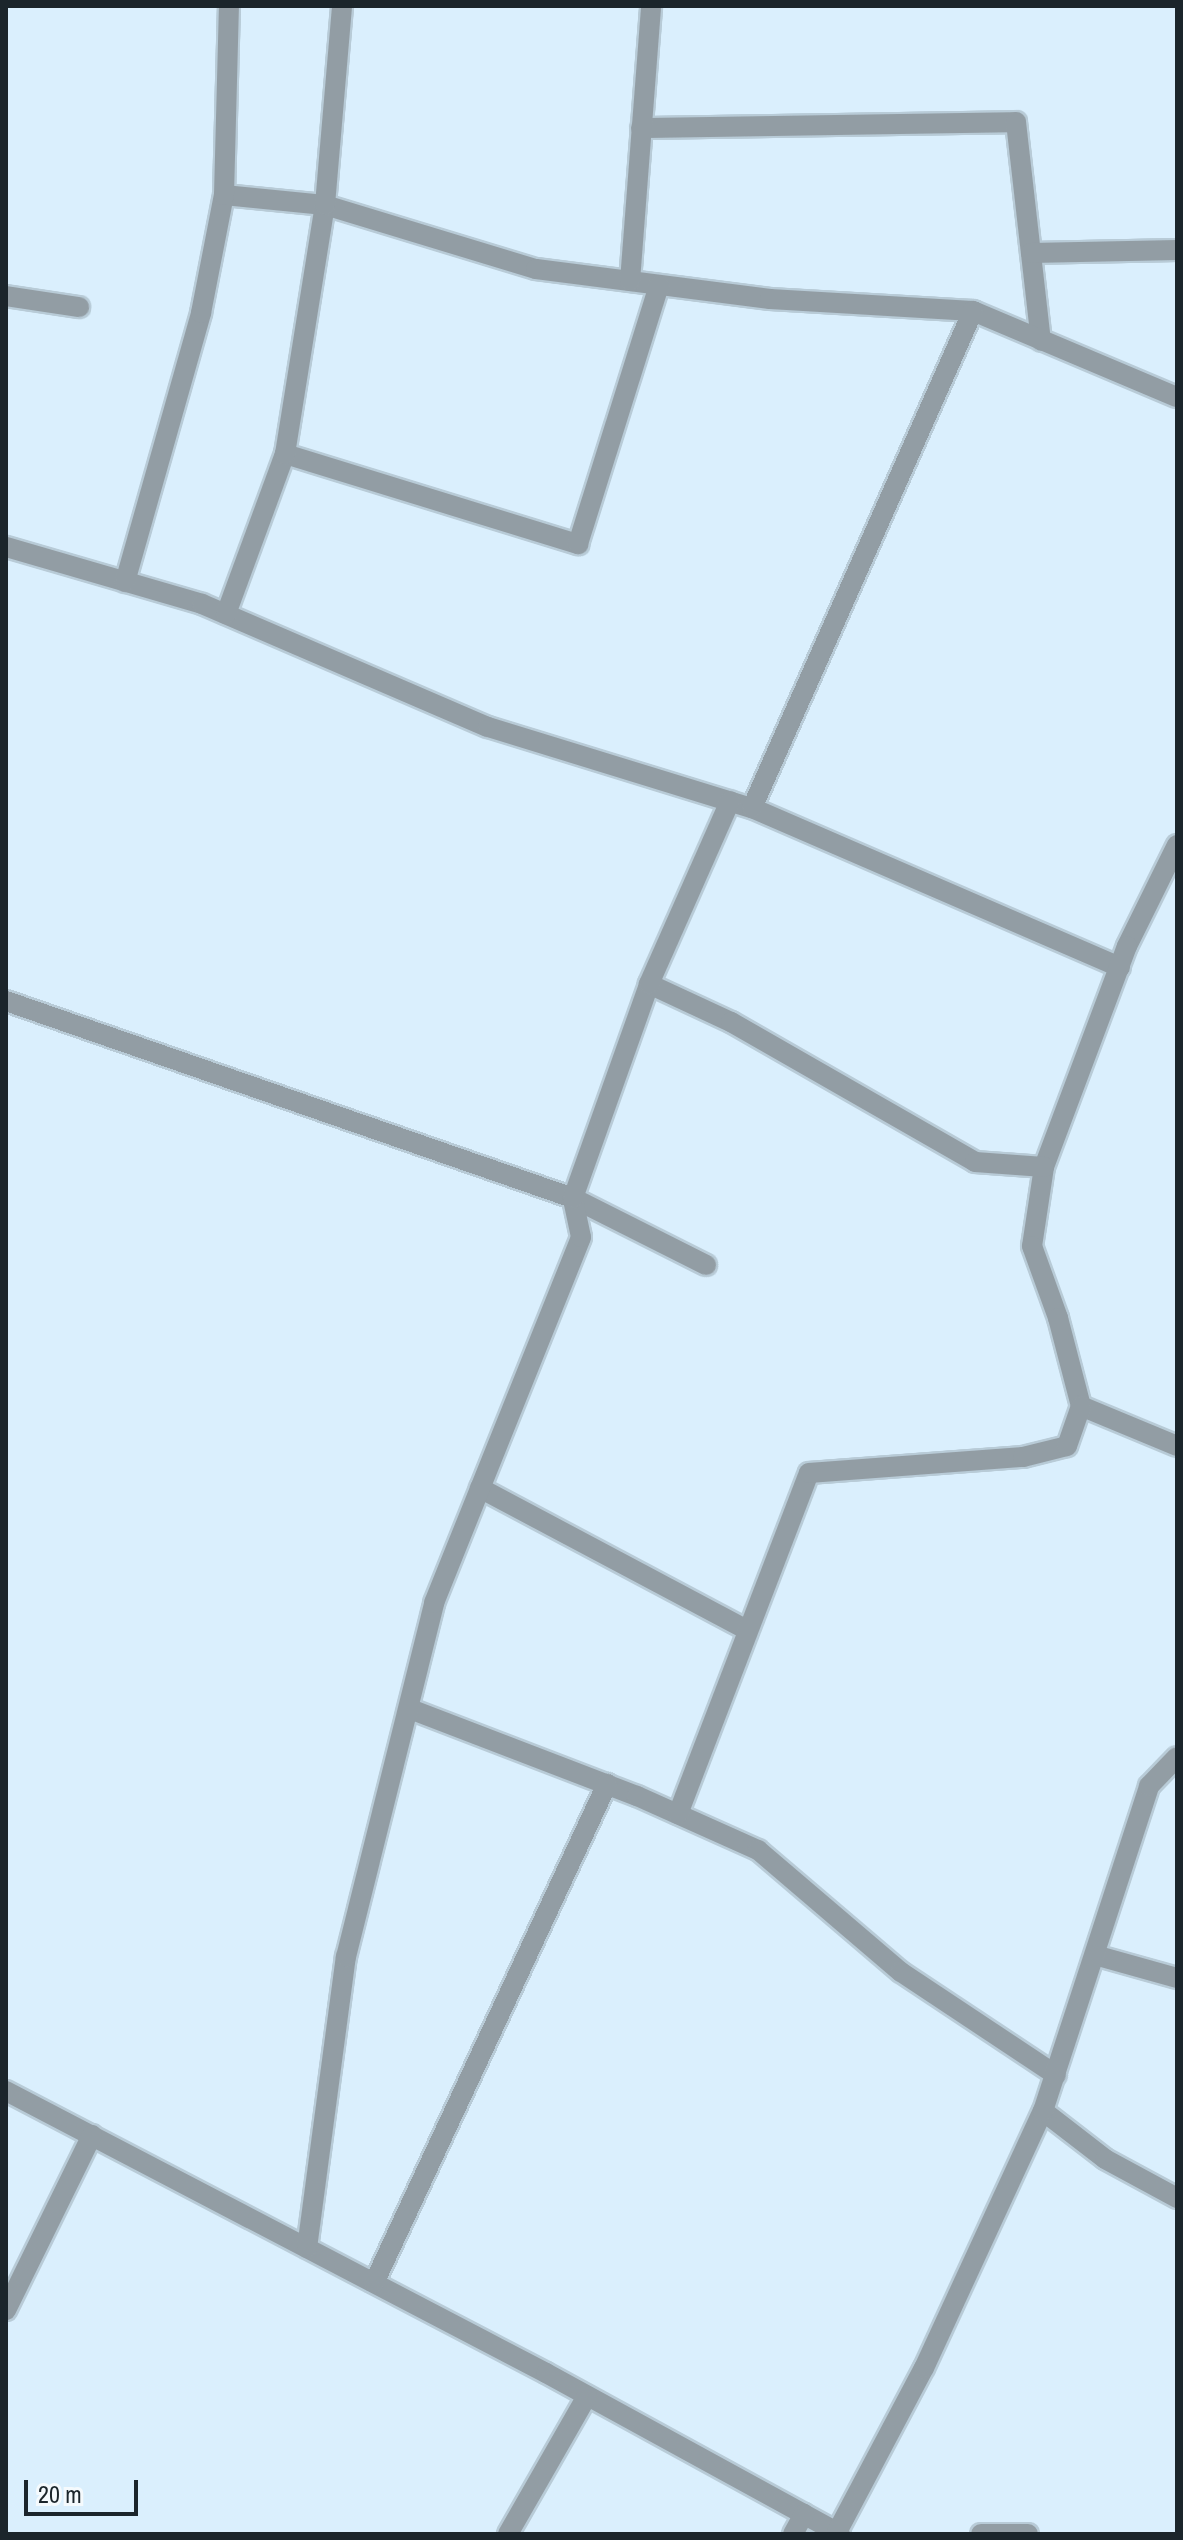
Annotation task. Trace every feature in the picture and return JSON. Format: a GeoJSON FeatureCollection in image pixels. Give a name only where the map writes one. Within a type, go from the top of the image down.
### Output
{"type":"FeatureCollection","features":[{"type":"Feature","properties":{"kind":"street"},"geometry":{"type":"LineString","coordinates":[[125,582],[201,313],[224,195],[229,6]]}},
{"type":"Feature","properties":{"kind":"street"},"geometry":{"type":"LineString","coordinates":[[226,614],[285,454],[325,205],[342,6]]}},
{"type":"Feature","properties":{"kind":"street"},"geometry":{"type":"LineString","coordinates":[[630,281],[651,6]]}},
{"type":"Feature","properties":{"kind":"street"},"geometry":{"type":"LineString","coordinates":[[641,128],[1016,122],[1041,341]]}},
{"type":"Feature","properties":{"kind":"street"},"geometry":{"type":"LineString","coordinates":[[224,195],[325,205],[536,269],[770,299],[973,311],[1177,397]]}},
{"type":"Feature","properties":{"kind":"street"},"geometry":{"type":"LineString","coordinates":[[1031,253],[1177,250]]}},
{"type":"Feature","properties":{"kind":"street"},"geometry":{"type":"LineString","coordinates":[[285,454],[578,544],[659,285]]}},
{"type":"Feature","properties":{"kind":"street"},"geometry":{"type":"LineString","coordinates":[[6,296],[79,307]]}},
{"type":"Feature","properties":{"kind":"street"},"geometry":{"type":"LineString","coordinates":[[752,808],[973,311]]}},
{"type":"Feature","properties":{"kind":"street"},"geometry":{"type":"LineString","coordinates":[[6,547],[226,614],[488,727],[752,808],[1120,967]]}},
{"type":"Feature","properties":{"kind":"street"},"geometry":{"type":"LineString","coordinates":[[307,2248],[346,1957],[434,1603],[581,1237],[573,1198],[649,984],[730,801]]}},
{"type":"Feature","properties":{"kind":"street"},"geometry":{"type":"LineString","coordinates":[[678,1814],[809,1473],[1023,1457],[1067,1446],[1081,1406],[1058,1318],[1032,1246],[1044,1167],[1120,967],[1177,845]]}},
{"type":"Feature","properties":{"kind":"street"},"geometry":{"type":"LineString","coordinates":[[649,984],[731,1022],[975,1162],[1044,1167]]}},
{"type":"Feature","properties":{"kind":"street"},"geometry":{"type":"LineString","coordinates":[[6,1001],[573,1198],[706,1265]]}},
{"type":"Feature","properties":{"kind":"street"},"geometry":{"type":"LineString","coordinates":[[1081,1406],[1177,1446]]}},
{"type":"Feature","properties":{"kind":"street"},"geometry":{"type":"LineString","coordinates":[[480,1488],[747,1630]]}},
{"type":"Feature","properties":{"kind":"street"},"geometry":{"type":"LineString","coordinates":[[410,1709],[607,1784],[758,1850],[901,1972],[1056,2075]]}},
{"type":"Feature","properties":{"kind":"street"},"geometry":{"type":"LineString","coordinates":[[6,2091],[587,2396],[838,2533],[924,2368],[1043,2111],[1149,1786],[1177,1757]]}},
{"type":"Feature","properties":{"kind":"street"},"geometry":{"type":"LineString","coordinates":[[374,2283],[607,1784]]}},
{"type":"Feature","properties":{"kind":"street"},"geometry":{"type":"LineString","coordinates":[[1095,1955],[1177,1978]]}},
{"type":"Feature","properties":{"kind":"street"},"geometry":{"type":"LineString","coordinates":[[1043,2111],[1105,2159],[1177,2198]]}},
{"type":"Feature","properties":{"kind":"street"},"geometry":{"type":"LineString","coordinates":[[6,2310],[92,2135]]}},
{"type":"Feature","properties":{"kind":"street"},"geometry":{"type":"LineString","coordinates":[[508,2534],[587,2396]]}},
{"type":"Feature","properties":{"kind":"street"},"geometry":{"type":"LineString","coordinates":[[793,2534],[804,2514]]}},
{"type":"Feature","properties":{"kind":"street"},"geometry":{"type":"LineString","coordinates":[[981,2534],[1028,2534]]}}]}
